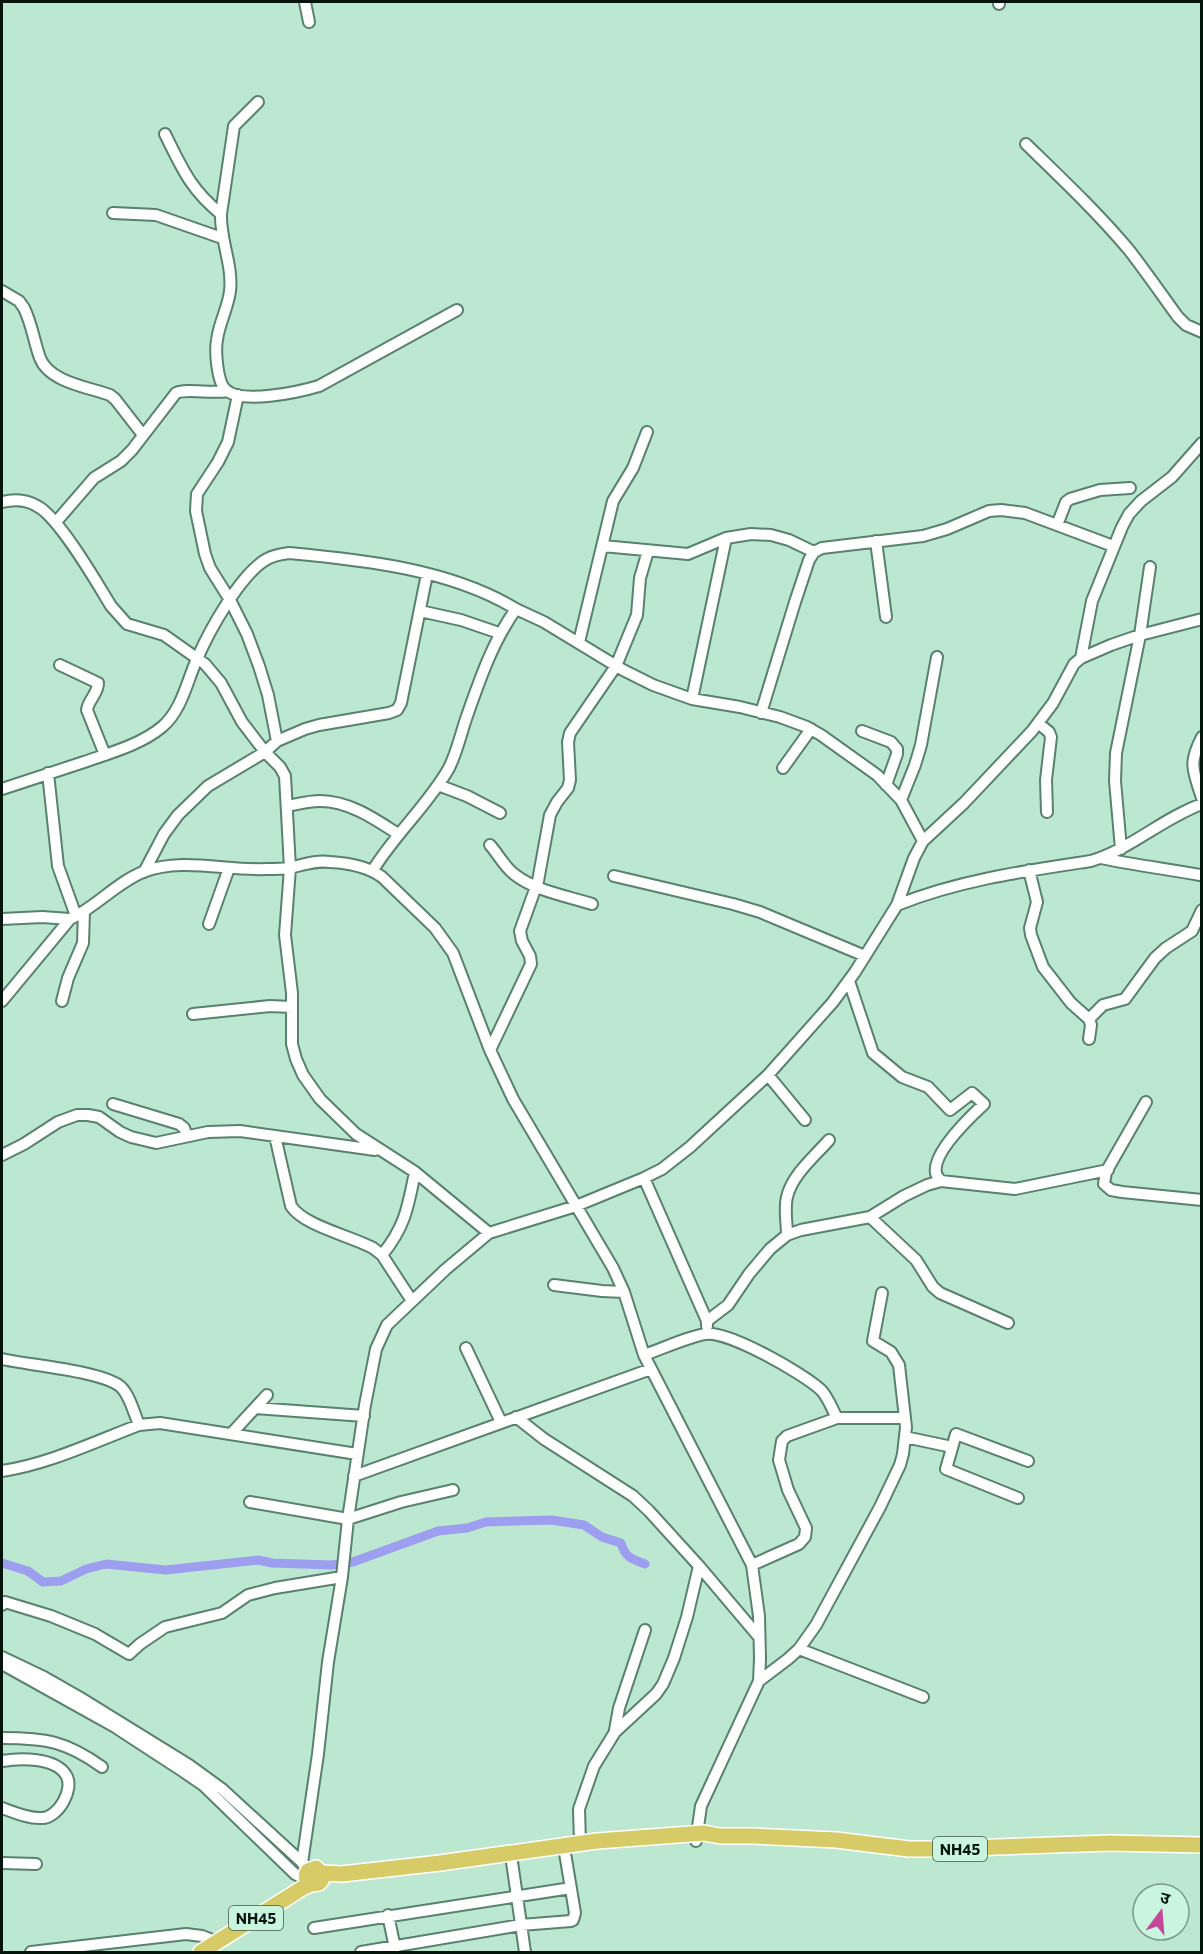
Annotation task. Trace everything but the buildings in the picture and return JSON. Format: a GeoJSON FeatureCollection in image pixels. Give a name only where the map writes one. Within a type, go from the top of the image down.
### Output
{"type":"FeatureCollection","features":[{"type":"Feature","properties":{"kind":"highway","name":"NH45"},"geometry":{"type":"LineString","coordinates":[[201,1953],[312,1875],[386,1869],[580,1843],[720,1836],[816,1839],[942,1849],[1110,1843],[1202,1845]]}},
{"type":"Feature","properties":{"kind":"highway","name":"NH45"},"geometry":{"type":"LineString","coordinates":[[312,1875],[332,1883],[447,1872],[565,1853],[696,1837]]}},
{"type":"Feature","properties":{"kind":"street"},"geometry":{"type":"LineString","coordinates":[[305,2],[309,22]]}},
{"type":"Feature","properties":{"kind":"street"},"geometry":{"type":"LineString","coordinates":[[227,391],[219,375],[216,350],[231,283],[229,263],[222,238],[220,214],[234,126],[258,102]]}},
{"type":"Feature","properties":{"kind":"street"},"geometry":{"type":"LineString","coordinates":[[165,134],[188,180],[206,202],[220,214]]}},
{"type":"Feature","properties":{"kind":"street"},"geometry":{"type":"LineString","coordinates":[[1026,144],[1089,205],[1130,251],[1178,317],[1186,325],[1202,332]]}},
{"type":"Feature","properties":{"kind":"street"},"geometry":{"type":"LineString","coordinates":[[113,213],[156,215],[222,238]]}},
{"type":"Feature","properties":{"kind":"street"},"geometry":{"type":"LineString","coordinates":[[2,291],[19,301],[24,308],[41,360],[46,368],[53,375],[115,399],[143,435]]}},
{"type":"Feature","properties":{"kind":"street"},"geometry":{"type":"LineString","coordinates":[[56,522],[89,483],[121,461],[179,392],[227,391],[238,395],[278,395],[319,386],[457,310]]}},
{"type":"Feature","properties":{"kind":"street"},"geometry":{"type":"LineString","coordinates":[[238,395],[228,442],[218,462],[200,488],[195,501],[205,554],[210,568],[247,634],[265,683],[277,741]]}},
{"type":"Feature","properties":{"kind":"street"},"geometry":{"type":"LineString","coordinates":[[579,642],[613,501],[633,468],[647,432]]}},
{"type":"Feature","properties":{"kind":"street"},"geometry":{"type":"LineString","coordinates":[[1081,658],[1092,601],[1113,546],[1129,514],[1141,501],[1172,477],[1202,443]]}},
{"type":"Feature","properties":{"kind":"street"},"geometry":{"type":"LineString","coordinates":[[1057,525],[1066,502],[1070,499],[1100,490],[1130,488]]}},
{"type":"Feature","properties":{"kind":"street"},"geometry":{"type":"LineString","coordinates":[[2,502],[11,500],[30,502],[40,507],[56,522],[121,619],[134,628],[164,635],[198,657],[221,683],[242,722],[265,752],[280,766],[285,776],[290,868],[285,935],[292,1008],[292,1044],[299,1066],[320,1099],[344,1122],[368,1143],[415,1172],[489,1233]]}},
{"type":"Feature","properties":{"kind":"street"},"geometry":{"type":"LineString","coordinates":[[761,713],[809,560],[814,552],[822,548],[935,533],[990,511],[1013,510],[1113,546]]}},
{"type":"Feature","properties":{"kind":"street"},"geometry":{"type":"LineString","coordinates":[[603,546],[687,554],[726,538],[751,534],[771,535],[789,540],[814,552]]}},
{"type":"Feature","properties":{"kind":"street"},"geometry":{"type":"LineString","coordinates":[[692,699],[726,538]]}},
{"type":"Feature","properties":{"kind":"street"},"geometry":{"type":"LineString","coordinates":[[876,541],[886,617]]}},
{"type":"Feature","properties":{"kind":"street"},"geometry":{"type":"LineString","coordinates":[[490,1050],[531,964],[520,931],[536,886],[550,815],[568,788],[570,733],[616,666],[637,615],[640,578],[648,551]]}},
{"type":"Feature","properties":{"kind":"street"},"geometry":{"type":"LineString","coordinates":[[2,789],[138,742],[168,722],[180,702],[198,657],[230,600],[253,570],[265,560],[277,555],[289,554],[364,560],[427,574],[467,586],[544,622],[616,666],[653,685],[692,699],[740,707],[796,722],[811,729],[865,766],[886,785],[901,800],[923,841]]}},
{"type":"Feature","properties":{"kind":"street"},"geometry":{"type":"LineString","coordinates":[[1121,849],[1115,781],[1116,753],[1140,635],[1150,567]]}},
{"type":"Feature","properties":{"kind":"street"},"geometry":{"type":"LineString","coordinates":[[144,872],[164,834],[193,799],[207,786],[265,752],[277,741],[319,724],[397,710],[401,703],[427,574]]}},
{"type":"Feature","properties":{"kind":"street"},"geometry":{"type":"LineString","coordinates":[[373,870],[383,852],[438,785],[450,765],[499,633],[516,609]]}},
{"type":"Feature","properties":{"kind":"street"},"geometry":{"type":"LineString","coordinates":[[420,611],[461,620],[499,633]]}},
{"type":"Feature","properties":{"kind":"street"},"geometry":{"type":"LineString","coordinates":[[312,1875],[318,1754],[328,1662],[342,1577],[357,1454],[376,1349],[387,1325],[446,1269],[489,1233],[576,1206],[644,1178],[662,1169],[690,1147],[768,1075],[833,1002],[897,905],[914,858],[923,841],[964,803],[1038,723],[1053,703],[1074,664],[1081,658],[1140,635],[1202,619]]}},
{"type":"Feature","properties":{"kind":"street"},"geometry":{"type":"LineString","coordinates":[[901,800],[921,745],[937,657]]}},
{"type":"Feature","properties":{"kind":"street"},"geometry":{"type":"LineString","coordinates":[[60,665],[98,683],[87,711],[105,754]]}},
{"type":"Feature","properties":{"kind":"street"},"geometry":{"type":"LineString","coordinates":[[1038,723],[1049,732],[1051,737],[1046,780],[1047,812]]}},
{"type":"Feature","properties":{"kind":"street"},"geometry":{"type":"LineString","coordinates":[[783,768],[811,729]]}},
{"type":"Feature","properties":{"kind":"street"},"geometry":{"type":"LineString","coordinates":[[862,731],[891,742],[897,749],[886,785]]}},
{"type":"Feature","properties":{"kind":"street"},"geometry":{"type":"LineString","coordinates":[[1202,737],[1191,763],[1202,798]]}},
{"type":"Feature","properties":{"kind":"street"},"geometry":{"type":"LineString","coordinates":[[48,773],[58,866],[77,916],[83,943],[68,978],[62,1001]]}},
{"type":"Feature","properties":{"kind":"street"},"geometry":{"type":"LineString","coordinates":[[438,785],[478,801],[500,813]]}},
{"type":"Feature","properties":{"kind":"street"},"geometry":{"type":"LineString","coordinates":[[287,806],[316,801],[331,802],[369,815],[398,834]]}},
{"type":"Feature","properties":{"kind":"street"},"geometry":{"type":"LineString","coordinates":[[897,905],[937,890],[1029,870],[1101,858],[1121,849],[1184,810],[1202,804]]}},
{"type":"Feature","properties":{"kind":"street"},"geometry":{"type":"LineString","coordinates":[[490,845],[515,875],[536,886],[592,904]]}},
{"type":"Feature","properties":{"kind":"street"},"geometry":{"type":"LineString","coordinates":[[1101,858],[1200,875]]}},
{"type":"Feature","properties":{"kind":"street"},"geometry":{"type":"LineString","coordinates":[[2,1001],[77,916],[130,879],[162,867],[184,865],[264,870],[290,868],[316,861],[373,870],[418,910],[446,941],[453,953],[490,1050],[513,1099],[613,1268],[624,1292],[644,1355],[752,1565],[756,1585],[759,1681],[701,1806],[696,1837]]}},
{"type":"Feature","properties":{"kind":"street"},"geometry":{"type":"LineString","coordinates":[[209,924],[230,868]]}},
{"type":"Feature","properties":{"kind":"street"},"geometry":{"type":"LineString","coordinates":[[1029,870],[1037,902],[1030,927],[1031,935],[1043,967],[1071,1003],[1089,1019],[1091,1024],[1089,1039]]}},
{"type":"Feature","properties":{"kind":"street"},"geometry":{"type":"LineString","coordinates":[[614,876],[760,912],[865,956]]}},
{"type":"Feature","properties":{"kind":"street"},"geometry":{"type":"LineString","coordinates":[[1089,1019],[1103,1005],[1125,999],[1155,958],[1192,931],[1202,910]]}},
{"type":"Feature","properties":{"kind":"street"},"geometry":{"type":"LineString","coordinates":[[2,919],[77,916]]}},
{"type":"Feature","properties":{"kind":"street"},"geometry":{"type":"LineString","coordinates":[[849,981],[873,1053],[902,1077],[928,1087],[950,1110],[972,1093],[984,1104],[964,1124],[937,1161],[936,1174],[941,1181]]}},
{"type":"Feature","properties":{"kind":"street"},"geometry":{"type":"LineString","coordinates":[[193,1014],[256,1007],[292,1008]]}},
{"type":"Feature","properties":{"kind":"street"},"geometry":{"type":"LineString","coordinates":[[768,1075],[805,1120]]}},
{"type":"Feature","properties":{"kind":"street"},"geometry":{"type":"LineString","coordinates":[[1146,1102],[1107,1170],[1104,1184],[1111,1190],[1122,1192],[1202,1200]]}},
{"type":"Feature","properties":{"kind":"street"},"geometry":{"type":"LineString","coordinates":[[113,1104],[179,1124],[184,1128],[187,1136]]}},
{"type":"Feature","properties":{"kind":"street"},"geometry":{"type":"LineString","coordinates":[[2,1155],[58,1122],[77,1115],[88,1114],[99,1117],[120,1132],[143,1141],[156,1143],[208,1132],[240,1131],[381,1151]]}},
{"type":"Feature","properties":{"kind":"street"},"geometry":{"type":"LineString","coordinates":[[274,1136],[291,1206],[309,1221],[366,1244],[382,1255],[412,1301]]}},
{"type":"Feature","properties":{"kind":"street"},"geometry":{"type":"LineString","coordinates":[[787,1236],[786,1208],[789,1190],[796,1177],[829,1140]]}},
{"type":"Feature","properties":{"kind":"street"},"geometry":{"type":"LineString","coordinates":[[707,1321],[728,1305],[761,1259],[787,1236],[801,1230],[870,1217],[904,1196],[941,1181],[1015,1189],[1107,1170]]}},
{"type":"Feature","properties":{"kind":"street"},"geometry":{"type":"LineString","coordinates":[[382,1255],[400,1231],[415,1172]]}},
{"type":"Feature","properties":{"kind":"street"},"geometry":{"type":"LineString","coordinates":[[644,1178],[707,1321],[708,1333]]}},
{"type":"Feature","properties":{"kind":"street"},"geometry":{"type":"LineString","coordinates":[[870,1217],[916,1260],[933,1287],[940,1293],[1008,1323]]}},
{"type":"Feature","properties":{"kind":"street"},"geometry":{"type":"LineString","coordinates":[[554,1284],[624,1292]]}},
{"type":"Feature","properties":{"kind":"street"},"geometry":{"type":"LineString","coordinates":[[759,1681],[788,1659],[816,1625],[880,1507],[900,1465],[905,1437],[899,1365],[891,1352],[873,1341],[882,1293]]}},
{"type":"Feature","properties":{"kind":"street"},"geometry":{"type":"LineString","coordinates":[[644,1355],[708,1333],[755,1349],[814,1384],[823,1392],[837,1418]]}},
{"type":"Feature","properties":{"kind":"street"},"geometry":{"type":"LineString","coordinates":[[466,1348],[501,1422]]}},
{"type":"Feature","properties":{"kind":"street"},"geometry":{"type":"LineString","coordinates":[[2,1359],[54,1367],[115,1382],[128,1397],[139,1425]]}},
{"type":"Feature","properties":{"kind":"street"},"geometry":{"type":"LineString","coordinates":[[354,1476],[651,1369]]}},
{"type":"Feature","properties":{"kind":"street"},"geometry":{"type":"LineString","coordinates":[[231,1434],[267,1395]]}},
{"type":"Feature","properties":{"kind":"street"},"geometry":{"type":"LineString","coordinates":[[255,1407],[364,1416]]}},
{"type":"Feature","properties":{"kind":"street"},"geometry":{"type":"LineString","coordinates":[[516,1417],[544,1439],[633,1496],[650,1511],[759,1637]]}},
{"type":"Feature","properties":{"kind":"street"},"geometry":{"type":"LineString","coordinates":[[752,1565],[799,1544],[806,1533],[806,1528],[782,1474],[779,1450],[782,1441],[795,1432],[837,1418],[904,1418]]}},
{"type":"Feature","properties":{"kind":"street"},"geometry":{"type":"LineString","coordinates":[[2,1471],[44,1462],[139,1425],[160,1423],[357,1454]]}},
{"type":"Feature","properties":{"kind":"street"},"geometry":{"type":"LineString","coordinates":[[1018,1498],[946,1469],[956,1434],[1028,1461]]}},
{"type":"Feature","properties":{"kind":"street"},"geometry":{"type":"LineString","coordinates":[[905,1437],[952,1447]]}},
{"type":"Feature","properties":{"kind":"street"},"geometry":{"type":"LineString","coordinates":[[250,1502],[348,1519],[401,1502],[453,1490]]}},
{"type":"Feature","properties":{"kind":"street"},"geometry":{"type":"LineString","coordinates":[[580,1843],[579,1809],[594,1766],[615,1732],[656,1694],[663,1684],[687,1617],[699,1566]]}},
{"type":"Feature","properties":{"kind":"street"},"geometry":{"type":"LineString","coordinates":[[2,1605],[5,1602],[51,1616],[95,1634],[129,1654],[165,1627],[222,1613],[248,1595],[342,1577]]}},
{"type":"Feature","properties":{"kind":"street"},"geometry":{"type":"LineString","coordinates":[[615,1732],[619,1708],[645,1629]]}},
{"type":"Feature","properties":{"kind":"street"},"geometry":{"type":"LineString","coordinates":[[799,1648],[923,1697]]}},
{"type":"Feature","properties":{"kind":"street"},"geometry":{"type":"LineString","coordinates":[[2,1657],[70,1692],[189,1764],[222,1789],[312,1875]]}},
{"type":"Feature","properties":{"kind":"street"},"geometry":{"type":"LineString","coordinates":[[2,1664],[115,1727],[184,1772],[203,1785],[295,1874],[312,1875]]}},
{"type":"Feature","properties":{"kind":"street"},"geometry":{"type":"LineString","coordinates":[[2,1738],[50,1740],[66,1745],[102,1767]]}},
{"type":"Feature","properties":{"kind":"street"},"geometry":{"type":"LineString","coordinates":[[2,1761],[32,1759],[46,1762],[65,1773],[69,1783],[61,1806],[50,1816],[42,1818],[2,1808]]}},
{"type":"Feature","properties":{"kind":"street"},"geometry":{"type":"LineString","coordinates":[[361,1953],[521,1925],[573,1920],[575,1913],[565,1853]]}},
{"type":"Feature","properties":{"kind":"street"},"geometry":{"type":"LineString","coordinates":[[512,1862],[525,1953]]}},
{"type":"Feature","properties":{"kind":"street"},"geometry":{"type":"LineString","coordinates":[[2,1863],[36,1864]]}},
{"type":"Feature","properties":{"kind":"street"},"geometry":{"type":"LineString","coordinates":[[314,1928],[571,1888]]}},
{"type":"Feature","properties":{"kind":"street"},"geometry":{"type":"LineString","coordinates":[[388,1915],[394,1948]]}},
{"type":"Feature","properties":{"kind":"street"},"geometry":{"type":"LineString","coordinates":[[31,1953],[186,1934],[202,1935],[217,1942]]}},
{"type":"Feature","properties":{"kind":"waterway"},"geometry":{"type":"LineString","coordinates":[[2,1563],[28,1571],[43,1582],[61,1581],[86,1569],[106,1564],[166,1570],[258,1560],[272,1563],[331,1565],[353,1562],[438,1531],[467,1528],[486,1522],[551,1520],[584,1525],[602,1537],[621,1543],[629,1557],[645,1564]]}}]}
